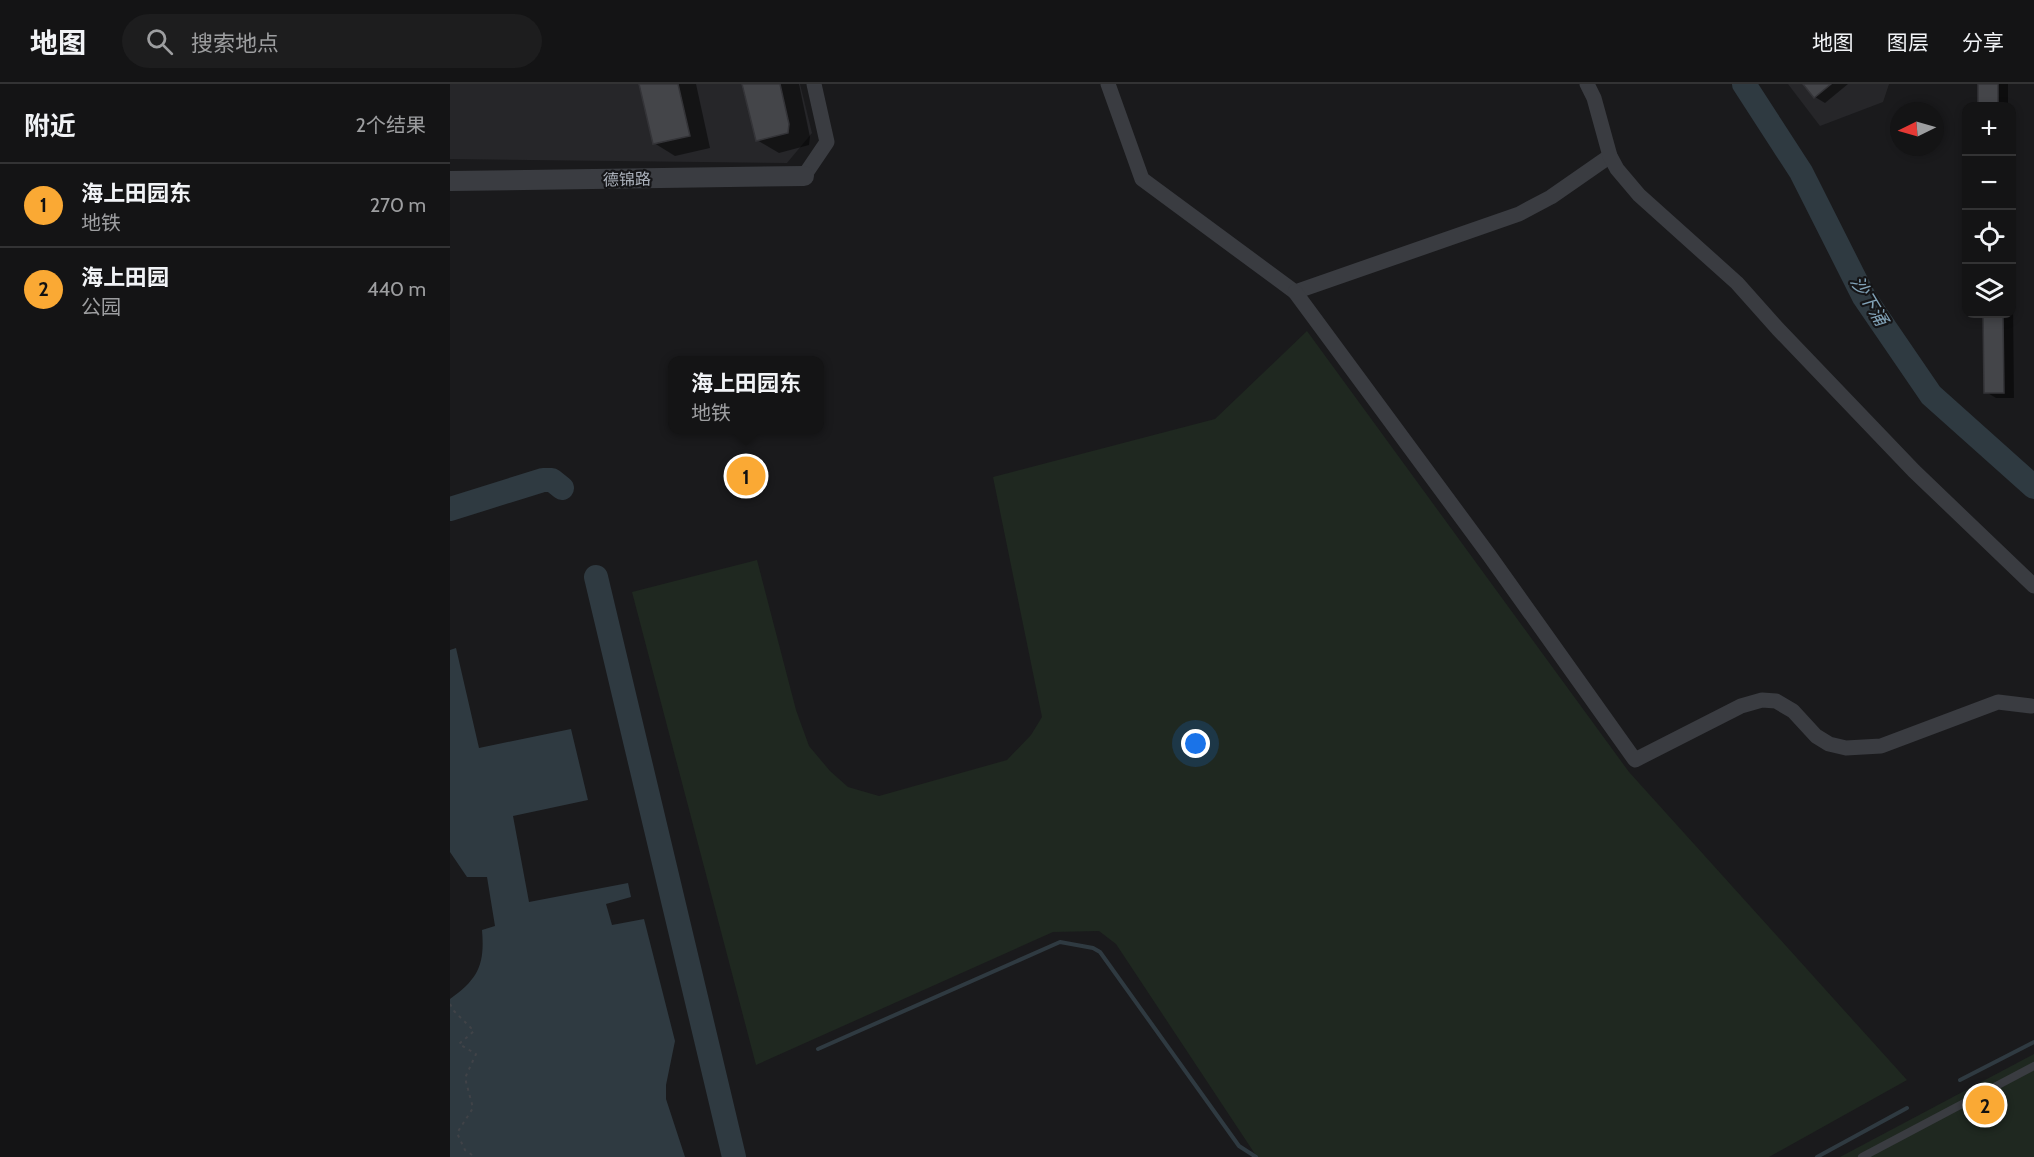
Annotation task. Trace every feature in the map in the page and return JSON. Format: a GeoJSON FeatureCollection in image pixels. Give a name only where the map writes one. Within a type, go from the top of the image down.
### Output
{"type":"FeatureCollection","features":[{"type":"Feature","properties":{"kind":"street"},"geometry":{"type":"LineString","coordinates":[[804,176],[827,142],[814,84]]}},
{"type":"Feature","properties":{"kind":"street"},"geometry":{"type":"LineString","coordinates":[[1108,84],[1142,179],[1295,292],[1489,555],[1635,760],[1741,706],[1762,700],[1776,701],[1793,711],[1816,736],[1829,744],[1846,748],[1881,746],[1998,702],[2031,706]]}},
{"type":"Feature","properties":{"kind":"street"},"geometry":{"type":"LineString","coordinates":[[1587,84],[1594,98],[1610,156],[1617,170],[1639,195],[1737,283],[1914,471],[2034,586]]}},
{"type":"Feature","properties":{"kind":"street"},"geometry":{"type":"LineString","coordinates":[[1295,292],[1519,214],[1551,197],[1610,156]]}},
{"type":"Feature","properties":{"kind":"street","name":"德锦路"},"geometry":{"type":"LineString","coordinates":[[450,181],[804,176]]}},
{"type":"Feature","properties":{"kind":"lane"},"geometry":{"type":"LineString","coordinates":[[1862,1157],[2034,1066]]}},
{"type":"Feature","properties":{"kind":"path"},"geometry":{"type":"LineString","coordinates":[[450,1004],[474,1031],[459,1044],[476,1054],[465,1078],[473,1108],[457,1133],[465,1150],[475,1157]]}},
{"type":"Feature","properties":{"kind":"shaded area"},"geometry":{"type":"Polygon","coordinates":[[[450,84],[800,84],[812,133],[787,163],[450,159],[450,84]]]}},
{"type":"Feature","properties":{"kind":"shaded area"},"geometry":{"type":"Polygon","coordinates":[[[1788,84],[1889,84],[1883,102],[1820,126],[1788,84]]]}},
{"type":"Feature","properties":{"kind":"shaded area"},"geometry":{"type":"Polygon","coordinates":[[[1307,331],[1629,772],[1907,1080],[1769,1157],[1257,1157],[1116,944],[1099,931],[1053,932],[756,1065],[632,592],[757,560],[796,710],[809,746],[830,771],[848,787],[879,796],[1007,760],[1031,735],[1042,717],[993,477],[1215,419],[1307,331]]]}},
{"type":"Feature","properties":{"kind":"shaded area"},"geometry":{"type":"Polygon","coordinates":[[[456,648],[479,748],[571,729],[588,800],[513,816],[529,902],[628,883],[631,897],[606,904],[612,925],[644,919],[675,1041],[666,1085],[666,1099],[685,1157],[450,1157],[450,999],[467,985],[478,970],[482,953],[482,930],[495,926],[487,877],[467,877],[450,852],[450,650],[456,648]]]}},
{"type":"Feature","properties":{"kind":"shaded area"},"geometry":{"type":"Polygon","coordinates":[[[2034,1054],[2034,1157],[1840,1157],[2034,1054]]]}},
{"type":"Feature","properties":{"kind":"building"},"geometry":{"type":"Polygon","coordinates":[[[639,84],[678,84],[690,136],[653,144],[639,84]]]}},
{"type":"Feature","properties":{"kind":"building"},"geometry":{"type":"Polygon","coordinates":[[[742,84],[780,84],[789,124],[788,133],[756,141],[742,84]]]}},
{"type":"Feature","properties":{"kind":"building"},"geometry":{"type":"Polygon","coordinates":[[[1803,84],[1831,84],[1814,98],[1803,84]]]}},
{"type":"Feature","properties":{"kind":"building"},"geometry":{"type":"Polygon","coordinates":[[[1978,84],[1998,84],[1998,102],[1978,102],[1978,84]]]}},
{"type":"Feature","properties":{"kind":"building"},"geometry":{"type":"Polygon","coordinates":[[[1983,318],[2003,318],[2004,393],[1984,393],[1983,318]]]}},
{"type":"Feature","properties":{"kind":"waterway","name":"沙下涌"},"geometry":{"type":"LineString","coordinates":[[1744,84],[1801,172],[1864,297],[1931,395],[2034,487]]}},
{"type":"Feature","properties":{"kind":"waterway"},"geometry":{"type":"LineString","coordinates":[[450,509],[543,480],[552,480],[562,488]]}},
{"type":"Feature","properties":{"kind":"waterway"},"geometry":{"type":"LineString","coordinates":[[596,577],[734,1157]]}},
{"type":"Feature","properties":{"kind":"waterway"},"geometry":{"type":"LineString","coordinates":[[818,1049],[1060,942],[1093,948],[1100,952],[1239,1146],[1256,1157]]}},
{"type":"Feature","properties":{"kind":"waterway"},"geometry":{"type":"LineString","coordinates":[[1960,1080],[2034,1042]]}},
{"type":"Feature","properties":{"kind":"waterway"},"geometry":{"type":"LineString","coordinates":[[1817,1157],[1907,1108]]}},
{"type":"Feature","properties":{"kind":"place","name":"海上田园东"},"geometry":{"type":"Point","coordinates":[746,476]}},
{"type":"Feature","properties":{"kind":"place","name":"海上田园"},"geometry":{"type":"Point","coordinates":[1985,1105]}}]}
